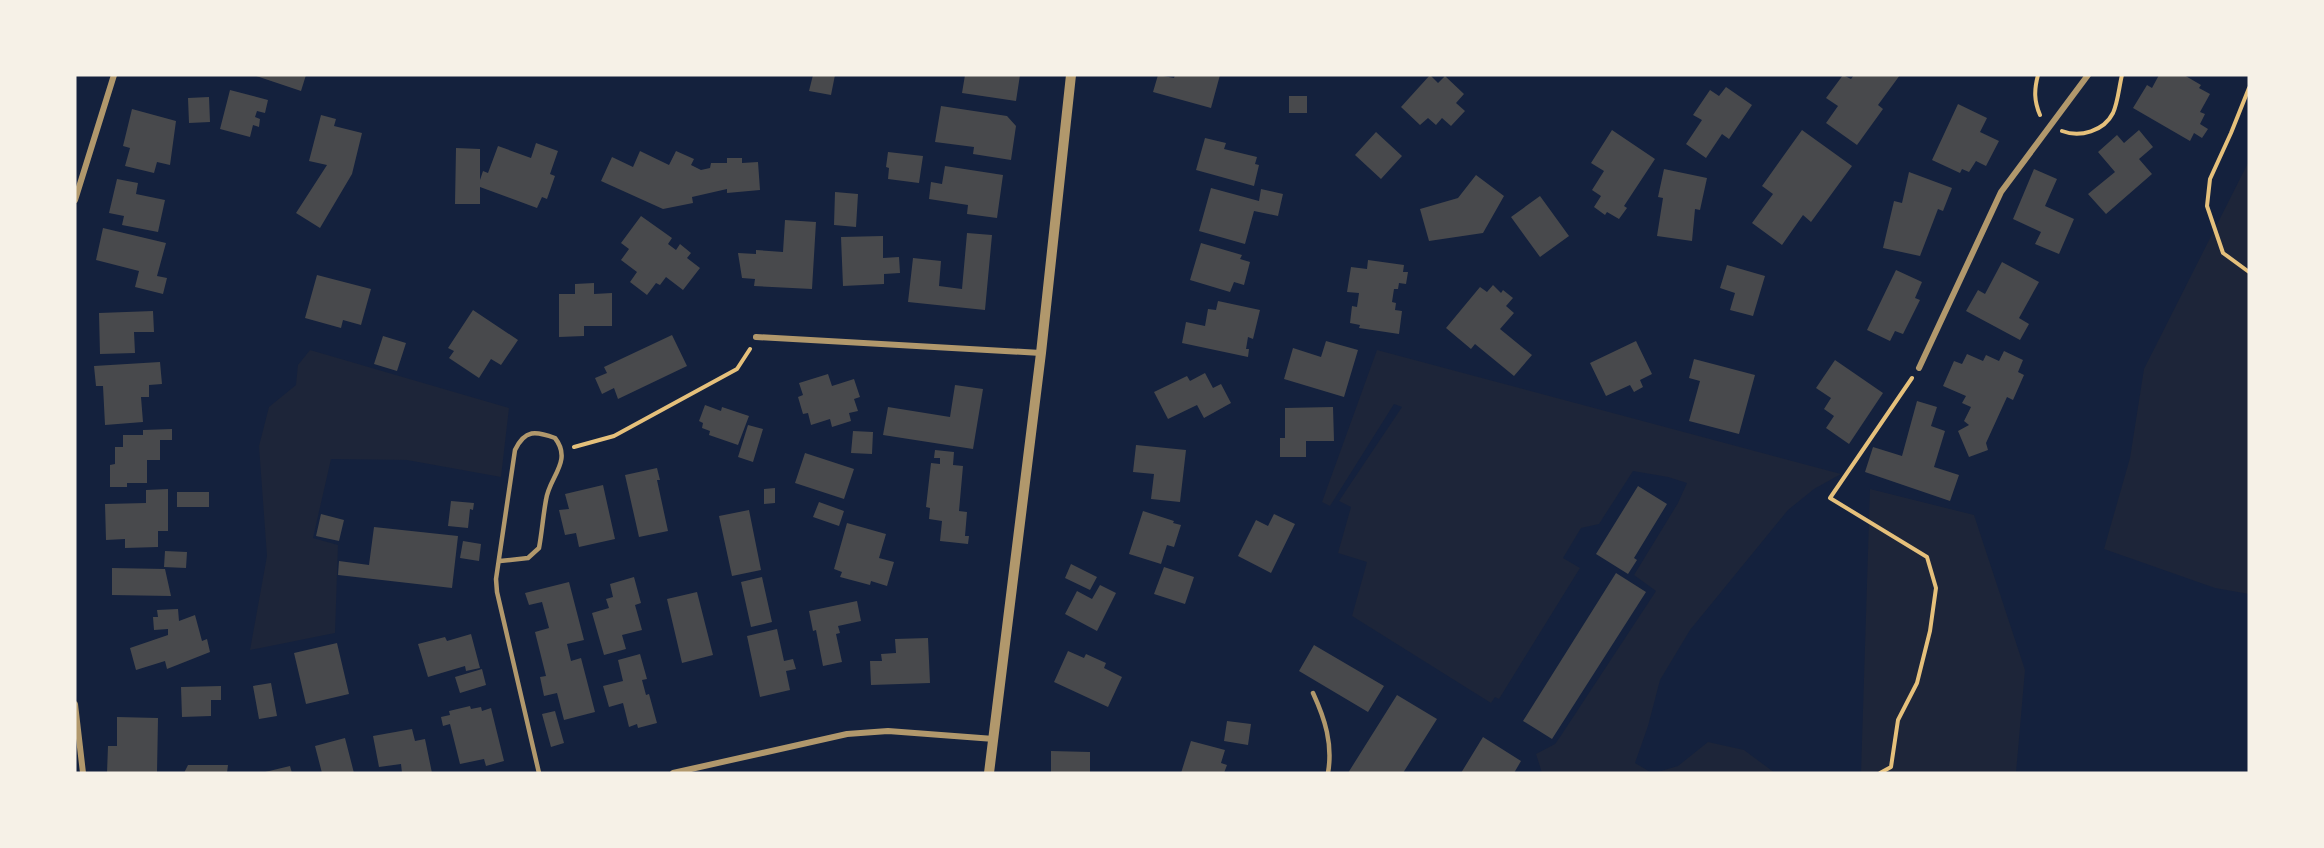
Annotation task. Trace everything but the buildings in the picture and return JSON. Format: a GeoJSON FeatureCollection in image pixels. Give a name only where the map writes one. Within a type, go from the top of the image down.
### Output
{"type":"FeatureCollection","features":[{"type":"Feature","properties":{"kind":"street"},"geometry":{"type":"LineString","coordinates":[[75,200],[114,75]]}},
{"type":"Feature","properties":{"kind":"street"},"geometry":{"type":"LineString","coordinates":[[989,773],[1041,353],[1071,75]]}},
{"type":"Feature","properties":{"kind":"street"},"geometry":{"type":"LineString","coordinates":[[1919,368],[2001,192],[2088,75]]}},
{"type":"Feature","properties":{"kind":"street"},"geometry":{"type":"LineString","coordinates":[[756,337],[1041,353]]}},
{"type":"Feature","properties":{"kind":"street"},"geometry":{"type":"LineString","coordinates":[[75,704],[83,773]]}},
{"type":"Feature","properties":{"kind":"street"},"geometry":{"type":"LineString","coordinates":[[673,773],[847,734],[888,731],[994,739]]}},
{"type":"Feature","properties":{"kind":"lane"},"geometry":{"type":"LineString","coordinates":[[500,561],[528,558],[539,548],[546,497],[562,463],[562,450],[555,438],[542,433],[531,433],[520,439],[515,450],[496,579],[497,592],[539,773]]}},
{"type":"Feature","properties":{"kind":"lane"},"geometry":{"type":"LineString","coordinates":[[1313,693],[1328,733],[1331,758],[1328,773]]}},
{"type":"Feature","properties":{"kind":"path"},"geometry":{"type":"LineString","coordinates":[[2038,75],[2035,86],[2035,104],[2042,118],[2050,126],[2066,133],[2084,134],[2102,126],[2112,114],[2122,75]]}},
{"type":"Feature","properties":{"kind":"path"},"geometry":{"type":"LineString","coordinates":[[2249,88],[2210,179],[2207,206],[2223,253],[2249,272]]}},
{"type":"Feature","properties":{"kind":"path"},"geometry":{"type":"LineString","coordinates":[[562,450],[614,436],[737,369],[756,337]]}},
{"type":"Feature","properties":{"kind":"path"},"geometry":{"type":"LineString","coordinates":[[1880,773],[1891,767],[1898,720],[1917,683],[1930,631],[1936,588],[1927,557],[1830,498],[1919,368]]}},
{"type":"Feature","properties":{"kind":"shaded area"},"geometry":{"type":"Polygon","coordinates":[[[2249,161],[2249,594],[2215,588],[2104,549],[2130,458],[2144,369],[2249,161]]]}},
{"type":"Feature","properties":{"kind":"shaded area"},"geometry":{"type":"Polygon","coordinates":[[[310,350],[509,408],[501,477],[407,460],[331,459],[313,538],[338,545],[335,633],[250,650],[267,556],[259,446],[269,407],[296,385],[298,365],[310,350]]]}},
{"type":"Feature","properties":{"kind":"shaded area"},"geometry":{"type":"Polygon","coordinates":[[[1377,350],[1841,474],[1814,489],[1788,510],[1690,630],[1660,680],[1635,763],[1652,773],[1542,773],[1536,754],[1555,744],[1656,591],[1634,575],[1678,503],[1687,483],[1633,471],[1599,524],[1581,528],[1563,558],[1580,568],[1499,699],[1495,697],[1491,703],[1352,616],[1367,562],[1338,553],[1351,507],[1339,501],[1402,407],[1394,404],[1330,506],[1322,502],[1377,350]]]}},
{"type":"Feature","properties":{"kind":"shaded area"},"geometry":{"type":"Polygon","coordinates":[[[1870,489],[1974,515],[2025,670],[2016,773],[1861,773],[1870,489]]]}},
{"type":"Feature","properties":{"kind":"shaded area"},"geometry":{"type":"Polygon","coordinates":[[[1708,742],[1744,750],[1775,773],[1654,773],[1678,766],[1708,742]]]}}]}
